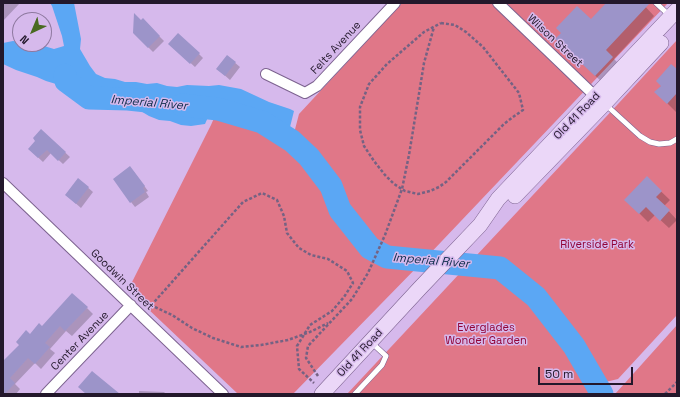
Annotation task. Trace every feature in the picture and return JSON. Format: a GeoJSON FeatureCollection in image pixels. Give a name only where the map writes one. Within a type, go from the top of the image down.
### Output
{"type":"FeatureCollection","features":[{"type":"Feature","properties":{"kind":"street","name":"Felts Avenue"},"geometry":{"type":"LineString","coordinates":[[266,74],[304,93],[317,86],[395,3]]}},
{"type":"Feature","properties":{"kind":"street","name":"Wilson Street"},"geometry":{"type":"LineString","coordinates":[[498,3],[600,100]]}},
{"type":"Feature","properties":{"kind":"street","name":"Old 41 Road"},"geometry":{"type":"LineString","coordinates":[[323,393],[480,225],[498,199],[600,100],[675,17]]}},
{"type":"Feature","properties":{"kind":"street","name":"Goodwin Street"},"geometry":{"type":"LineString","coordinates":[[3,183],[223,394]]}},
{"type":"Feature","properties":{"kind":"street","name":"Center Avenue"},"geometry":{"type":"LineString","coordinates":[[46,394],[131,305]]}},
{"type":"Feature","properties":{"kind":"lane"},"geometry":{"type":"LineString","coordinates":[[656,3],[675,17]]}},
{"type":"Feature","properties":{"kind":"lane"},"geometry":{"type":"LineString","coordinates":[[600,100],[640,136],[650,142],[665,144],[677,139]]}},
{"type":"Feature","properties":{"kind":"lane"},"geometry":{"type":"LineString","coordinates":[[355,394],[382,364],[386,356],[371,341]]}},
{"type":"Feature","properties":{"kind":"path"},"geometry":{"type":"LineString","coordinates":[[441,23],[455,25],[466,32],[483,48],[519,94],[524,110],[504,124],[443,184],[430,191],[418,194],[402,189],[394,184],[385,175],[364,146],[360,130],[360,107],[369,84],[387,64],[424,32],[441,23]]}},
{"type":"Feature","properties":{"kind":"path"},"geometry":{"type":"LineString","coordinates":[[318,376],[306,358],[308,346],[352,300],[368,273],[385,235],[402,189],[424,63],[434,26]]}},
{"type":"Feature","properties":{"kind":"path"},"geometry":{"type":"LineString","coordinates":[[142,316],[243,202],[262,193],[277,200],[284,216],[287,233],[299,248],[311,255],[328,259],[347,272],[353,283],[332,311],[310,325],[297,346],[299,369],[323,393]]}},
{"type":"Feature","properties":{"kind":"path"},"geometry":{"type":"LineString","coordinates":[[150,307],[156,307],[192,328],[213,338],[241,347],[288,340],[310,332],[330,322]]}},
{"type":"Feature","properties":{"kind":"path"},"geometry":{"type":"LineString","coordinates":[[665,394],[677,382]]}},
{"type":"Feature","properties":{"kind":"green space"},"geometry":{"type":"Polygon","coordinates":[[[402,3],[668,3],[423,261],[293,394],[238,394],[128,290],[218,109],[262,122],[292,141],[299,114],[402,3]]]}},
{"type":"Feature","properties":{"kind":"green space","name":"Riverside Park"},"geometry":{"type":"Polygon","coordinates":[[[677,40],[677,315],[618,379],[597,384],[600,390],[596,394],[347,394],[618,104],[677,40]]]}},
{"type":"Feature","properties":{"kind":"green space"},"geometry":{"type":"Polygon","coordinates":[[[677,325],[677,394],[615,394],[625,383],[677,325]]]}},
{"type":"Feature","properties":{"kind":"water"},"geometry":{"type":"Polygon","coordinates":[[[50,3],[74,3],[81,39],[80,49],[96,74],[105,78],[125,82],[147,84],[157,83],[177,87],[187,85],[219,85],[241,89],[269,102],[294,111],[289,131],[264,116],[218,103],[213,106],[205,124],[191,126],[159,120],[149,116],[124,101],[114,98],[74,95],[64,92],[56,84],[3,64],[3,43],[12,41],[12,52],[52,52],[52,48],[64,46],[50,3]]]}},
{"type":"Feature","properties":{"kind":"building"},"geometry":{"type":"Polygon","coordinates":[[[606,3],[650,3],[606,50],[613,57],[595,76],[555,39],[561,33],[556,28],[577,6],[591,19],[606,3]]]}},
{"type":"Feature","properties":{"kind":"building"},"geometry":{"type":"Polygon","coordinates":[[[134,13],[141,20],[143,18],[160,36],[148,48],[133,33],[134,13]]]}},
{"type":"Feature","properties":{"kind":"building"},"geometry":{"type":"Polygon","coordinates":[[[178,33],[200,53],[190,64],[168,44],[178,33]]]}},
{"type":"Feature","properties":{"kind":"building"},"geometry":{"type":"Polygon","coordinates":[[[227,55],[236,62],[225,76],[216,69],[227,55]]]}},
{"type":"Feature","properties":{"kind":"building"},"geometry":{"type":"Polygon","coordinates":[[[671,64],[677,69],[677,93],[667,104],[654,92],[661,86],[656,81],[671,64]]]}},
{"type":"Feature","properties":{"kind":"building"},"geometry":{"type":"Polygon","coordinates":[[[41,129],[66,152],[58,161],[47,150],[38,158],[28,149],[35,141],[33,138],[41,129]]]}},
{"type":"Feature","properties":{"kind":"building"},"geometry":{"type":"Polygon","coordinates":[[[130,166],[145,186],[143,188],[145,192],[130,203],[113,179],[130,166]]]}},
{"type":"Feature","properties":{"kind":"building"},"geometry":{"type":"Polygon","coordinates":[[[647,176],[662,191],[656,197],[670,210],[660,221],[646,207],[639,214],[624,200],[647,176]]]}},
{"type":"Feature","properties":{"kind":"building"},"geometry":{"type":"Polygon","coordinates":[[[78,178],[89,187],[76,204],[65,195],[78,178]]]}},
{"type":"Feature","properties":{"kind":"building"},"geometry":{"type":"Polygon","coordinates":[[[72,293],[88,307],[65,331],[60,326],[45,343],[50,347],[35,364],[28,358],[10,378],[15,383],[5,394],[3,394],[3,361],[19,345],[16,342],[26,330],[30,334],[39,323],[42,326],[72,293]]]}},
{"type":"Feature","properties":{"kind":"building"},"geometry":{"type":"Polygon","coordinates":[[[92,371],[120,394],[86,394],[78,387],[92,371]]]}},
{"type":"Feature","properties":{"kind":"waterway","name":"Imperial River"},"geometry":{"type":"LineString","coordinates":[[65,75],[66,81],[89,98],[147,101]]}},
{"type":"Feature","properties":{"kind":"waterway","name":"Imperial River"},"geometry":{"type":"LineString","coordinates":[[182,105],[218,109],[262,122],[292,141],[309,157],[331,186],[340,210],[370,248],[387,257],[500,268],[536,297],[574,346],[602,394]]}},
{"type":"Feature","properties":{"kind":"park label","name":"Everglades Wonder Garden"},"geometry":{"type":"Point","coordinates":[486,334]}}]}
